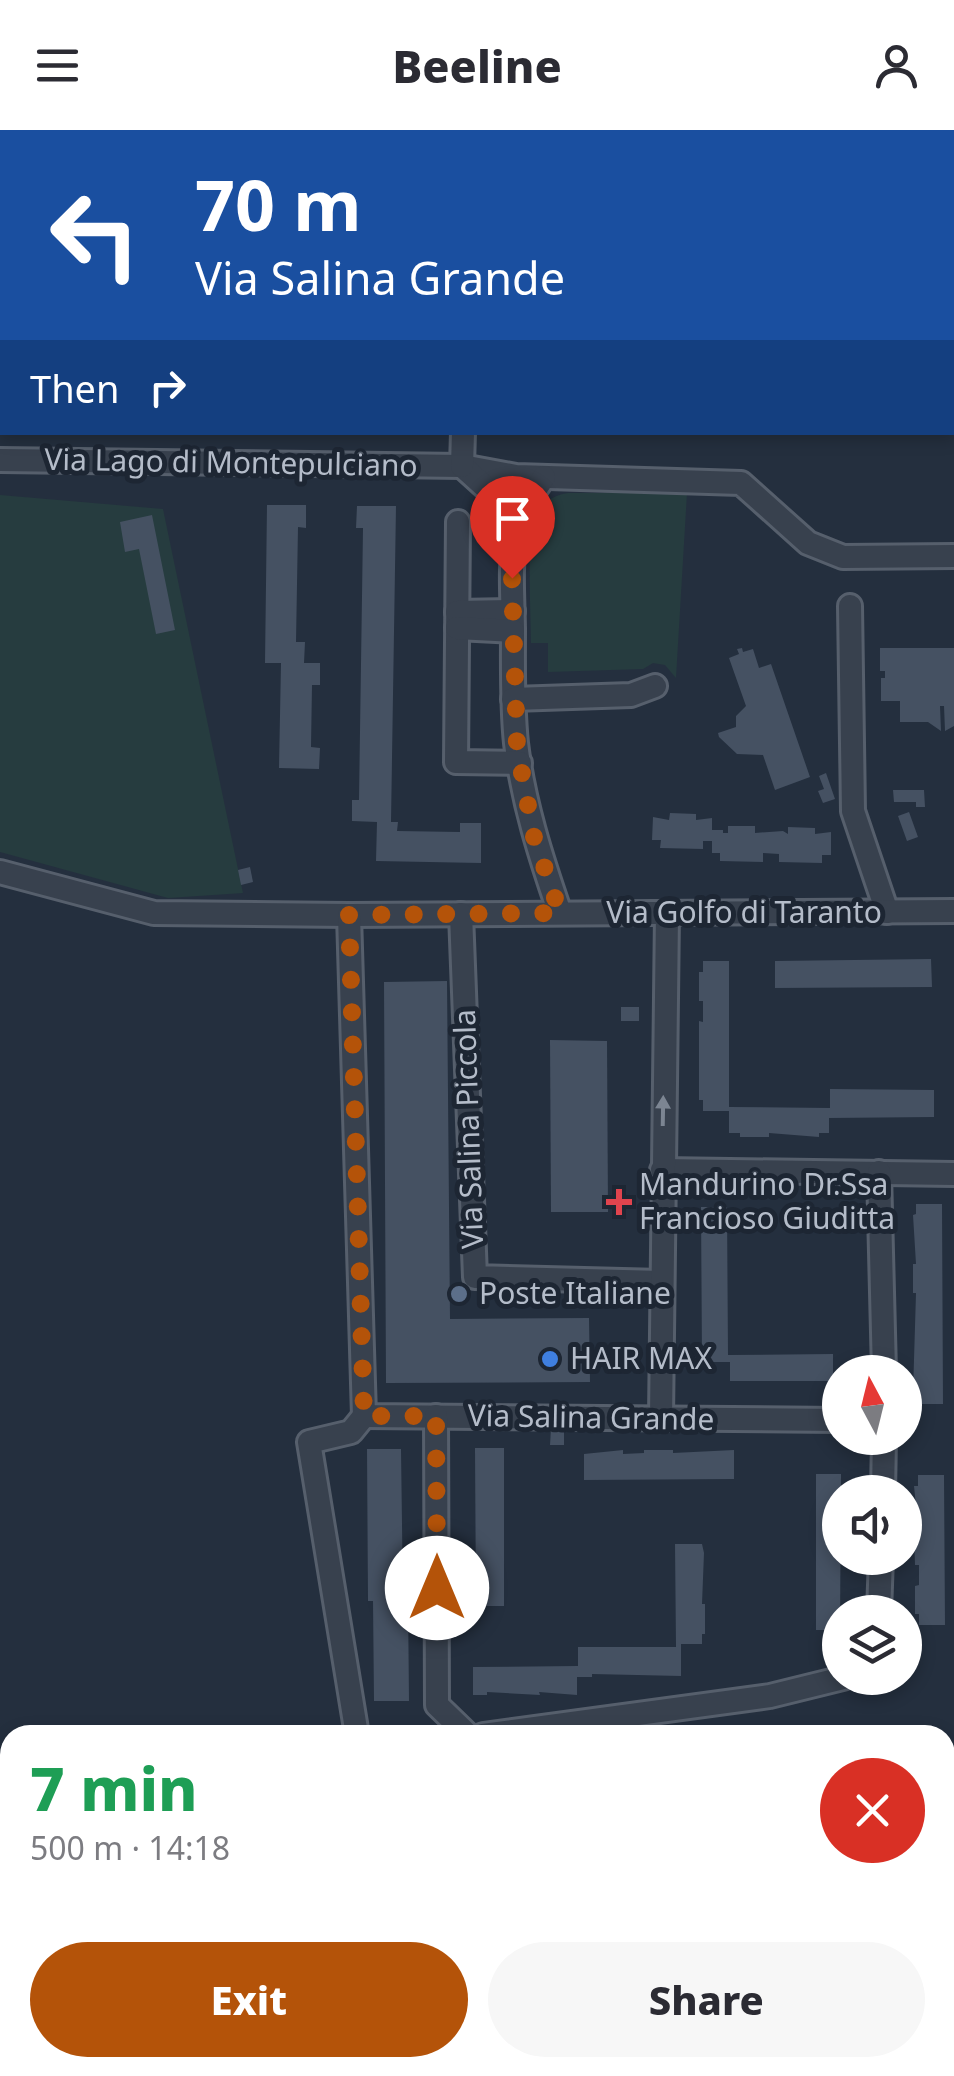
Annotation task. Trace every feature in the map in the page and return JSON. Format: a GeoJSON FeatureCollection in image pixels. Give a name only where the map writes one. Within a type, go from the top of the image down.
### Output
{"type":"FeatureCollection","features":[{"type":"Feature","properties":{"kind":"street","name":"Via Lago di Montepulciano"},"geometry":{"type":"LineString","coordinates":[[462,435],[462,466]]}},
{"type":"Feature","properties":{"kind":"street","name":"Via Lago di Montepulciano"},"geometry":{"type":"LineString","coordinates":[[0,460],[462,466],[516,476],[742,482],[808,543],[844,557],[954,556]]}},
{"type":"Feature","properties":{"kind":"street"},"geometry":{"type":"LineString","coordinates":[[462,466],[493,494],[512,545]]}},
{"type":"Feature","properties":{"kind":"street"},"geometry":{"type":"LineString","coordinates":[[544,477],[524,504],[512,545],[513,699],[518,755],[534,837],[560,913]]}},
{"type":"Feature","properties":{"kind":"street"},"geometry":{"type":"LineString","coordinates":[[458,522],[456,755],[518,755]]}},
{"type":"Feature","properties":{"kind":"street","name":"Via Golfo di Taranto"},"geometry":{"type":"LineString","coordinates":[[850,606],[853,810],[888,912]]}},
{"type":"Feature","properties":{"kind":"street"},"geometry":{"type":"LineString","coordinates":[[457,620],[513,621]]}},
{"type":"Feature","properties":{"kind":"street"},"geometry":{"type":"LineString","coordinates":[[513,699],[631,695],[655,686]]}},
{"type":"Feature","properties":{"kind":"street","name":"Via Golfo di Taranto"},"geometry":{"type":"LineString","coordinates":[[0,872],[154,913],[954,912]]}},
{"type":"Feature","properties":{"kind":"street","name":"Via Salina Piccola"},"geometry":{"type":"LineString","coordinates":[[462,914],[474,1277],[661,1282]]}},
{"type":"Feature","properties":{"kind":"street"},"geometry":{"type":"LineString","coordinates":[[661,1418],[667,914]]}},
{"type":"Feature","properties":{"kind":"street"},"geometry":{"type":"LineString","coordinates":[[349,915],[364,1416],[351,1432],[309,1442],[355,1725]]}},
{"type":"Feature","properties":{"kind":"street"},"geometry":{"type":"LineString","coordinates":[[662,1170],[954,1174]]}},
{"type":"Feature","properties":{"kind":"street"},"geometry":{"type":"LineString","coordinates":[[879,1172],[884,1355]]}},
{"type":"Feature","properties":{"kind":"street","name":"Via Salina Grande"},"geometry":{"type":"LineString","coordinates":[[364,1416],[822,1420]]}},
{"type":"Feature","properties":{"kind":"street"},"geometry":{"type":"LineString","coordinates":[[436,1416],[437,1705],[458,1725]]}},
{"type":"Feature","properties":{"kind":"street"},"geometry":{"type":"LineString","coordinates":[[557,1725],[770,1696],[822,1683]]}},
{"type":"Feature","properties":{"kind":"green space"},"geometry":{"type":"Polygon","coordinates":[[[568,493],[687,493],[676,678],[665,665],[653,663],[643,669],[548,672],[548,643],[531,643],[533,525],[546,503],[568,493]]]}},
{"type":"Feature","properties":{"kind":"green space"},"geometry":{"type":"Polygon","coordinates":[[[0,495],[163,509],[243,893],[168,898],[0,852],[0,495]]]}},
{"type":"Feature","properties":{"kind":"building"},"geometry":{"type":"Polygon","coordinates":[[[267,505],[306,505],[306,528],[298,527],[296,642],[305,642],[304,663],[320,663],[320,685],[312,685],[311,747],[320,748],[319,769],[279,768],[281,663],[265,663],[267,505]]]}},
{"type":"Feature","properties":{"kind":"building"},"geometry":{"type":"Polygon","coordinates":[[[357,506],[396,506],[391,822],[398,822],[397,831],[460,832],[460,823],[481,823],[481,863],[376,861],[377,822],[352,821],[352,800],[359,800],[363,528],[356,528],[357,506]]]}},
{"type":"Feature","properties":{"kind":"building"},"geometry":{"type":"Polygon","coordinates":[[[152,515],[175,630],[156,634],[139,549],[125,552],[120,522],[152,515]]]}},
{"type":"Feature","properties":{"kind":"building"},"geometry":{"type":"Polygon","coordinates":[[[742,648],[743,652],[753,649],[759,668],[771,664],[810,777],[775,790],[763,755],[737,754],[719,737],[718,733],[736,727],[736,716],[746,706],[729,658],[742,648]]]}},
{"type":"Feature","properties":{"kind":"building"},"geometry":{"type":"Polygon","coordinates":[[[880,648],[954,648],[954,726],[945,731],[944,706],[940,706],[941,731],[928,722],[900,722],[900,701],[881,701],[881,678],[885,678],[885,671],[880,671],[880,648]]]}},
{"type":"Feature","properties":{"kind":"building"},"geometry":{"type":"Polygon","coordinates":[[[826,773],[835,799],[823,803],[818,791],[824,789],[819,776],[826,773]]]}},
{"type":"Feature","properties":{"kind":"building"},"geometry":{"type":"Polygon","coordinates":[[[893,790],[924,790],[925,807],[916,807],[916,802],[894,802],[893,790]]]}},
{"type":"Feature","properties":{"kind":"building"},"geometry":{"type":"Polygon","coordinates":[[[909,812],[918,837],[907,841],[898,816],[909,812]]]}},
{"type":"Feature","properties":{"kind":"building"},"geometry":{"type":"Polygon","coordinates":[[[670,813],[696,814],[696,820],[712,818],[712,830],[723,833],[728,833],[728,826],[755,826],[755,833],[788,834],[788,827],[815,828],[815,834],[831,832],[831,855],[822,855],[822,863],[779,862],[779,854],[763,853],[763,862],[720,861],[720,853],[712,853],[712,841],[703,841],[703,849],[660,848],[661,840],[652,840],[653,817],[669,820],[670,813]]]}},
{"type":"Feature","properties":{"kind":"building"},"geometry":{"type":"Polygon","coordinates":[[[250,867],[253,882],[241,885],[238,870],[250,867]]]}},
{"type":"Feature","properties":{"kind":"building"},"geometry":{"type":"Polygon","coordinates":[[[931,959],[932,987],[775,988],[775,961],[931,959]]]}},
{"type":"Feature","properties":{"kind":"building"},"geometry":{"type":"Polygon","coordinates":[[[703,961],[729,961],[729,1111],[703,1111],[703,1100],[699,1100],[699,1021],[703,1022],[703,1001],[699,1001],[699,972],[703,972],[703,961]]]}},
{"type":"Feature","properties":{"kind":"building"},"geometry":{"type":"Polygon","coordinates":[[[447,981],[450,1319],[589,1318],[590,1382],[386,1383],[384,982],[447,981]]]}},
{"type":"Feature","properties":{"kind":"building"},"geometry":{"type":"Polygon","coordinates":[[[621,1007],[639,1007],[639,1021],[621,1021],[621,1007]]]}},
{"type":"Feature","properties":{"kind":"building"},"geometry":{"type":"Polygon","coordinates":[[[550,1040],[607,1041],[608,1212],[551,1212],[550,1040]]]}},
{"type":"Feature","properties":{"kind":"building"},"geometry":{"type":"Polygon","coordinates":[[[830,1089],[934,1090],[934,1117],[829,1118],[829,1133],[819,1133],[819,1137],[769,1133],[769,1137],[740,1137],[740,1133],[729,1133],[729,1107],[830,1108],[830,1089]]]}},
{"type":"Feature","properties":{"kind":"building"},"geometry":{"type":"Polygon","coordinates":[[[916,1204],[942,1204],[943,1404],[922,1404],[922,1355],[914,1355],[916,1204]]]}},
{"type":"Feature","properties":{"kind":"building"},"geometry":{"type":"Polygon","coordinates":[[[701,1207],[727,1207],[728,1355],[833,1354],[833,1355],[822,1355],[822,1381],[730,1381],[730,1362],[702,1362],[701,1207]]]}},
{"type":"Feature","properties":{"kind":"building"},"geometry":{"type":"Polygon","coordinates":[[[551,1428],[564,1428],[564,1445],[550,1445],[551,1428]]]}},
{"type":"Feature","properties":{"kind":"building"},"geometry":{"type":"Polygon","coordinates":[[[475,1448],[504,1448],[504,1606],[476,1606],[475,1448]]]}},
{"type":"Feature","properties":{"kind":"building"},"geometry":{"type":"Polygon","coordinates":[[[367,1449],[401,1449],[409,1701],[374,1701],[373,1601],[368,1601],[367,1449]]]}},
{"type":"Feature","properties":{"kind":"building"},"geometry":{"type":"Polygon","coordinates":[[[623,1450],[623,1454],[644,1450],[734,1450],[734,1479],[584,1480],[584,1454],[623,1450]]]}},
{"type":"Feature","properties":{"kind":"building"},"geometry":{"type":"Polygon","coordinates":[[[816,1474],[841,1474],[822,1475],[822,1575],[840,1575],[840,1595],[822,1595],[822,1630],[816,1630],[816,1474]]]}},
{"type":"Feature","properties":{"kind":"building"},"geometry":{"type":"Polygon","coordinates":[[[922,1475],[944,1475],[945,1625],[922,1625],[922,1595],[915,1595],[915,1586],[919,1585],[922,1475]]]}},
{"type":"Feature","properties":{"kind":"building"},"geometry":{"type":"Polygon","coordinates":[[[675,1544],[702,1544],[704,1553],[705,1634],[702,1644],[681,1644],[681,1676],[592,1674],[577,1677],[577,1695],[473,1695],[473,1667],[578,1666],[578,1647],[676,1647],[675,1544]]]}},
{"type":"Feature","properties":{"kind":"place","name":"Mandurino Dr.Ssa Francioso Giuditta"},"geometry":{"type":"Point","coordinates":[619,1202]}},
{"type":"Feature","properties":{"kind":"place","name":"Poste Italiane"},"geometry":{"type":"Point","coordinates":[459,1294]}},
{"type":"Feature","properties":{"kind":"place","name":"HAIR MAX"},"geometry":{"type":"Point","coordinates":[550,1359]}},
{"type":"Feature","properties":{"kind":"route"},"geometry":{"type":"LineString","coordinates":[[437,1588],[436,1416],[364,1416],[349,915],[560,913],[534,837],[517,747],[512,578]]}}]}
